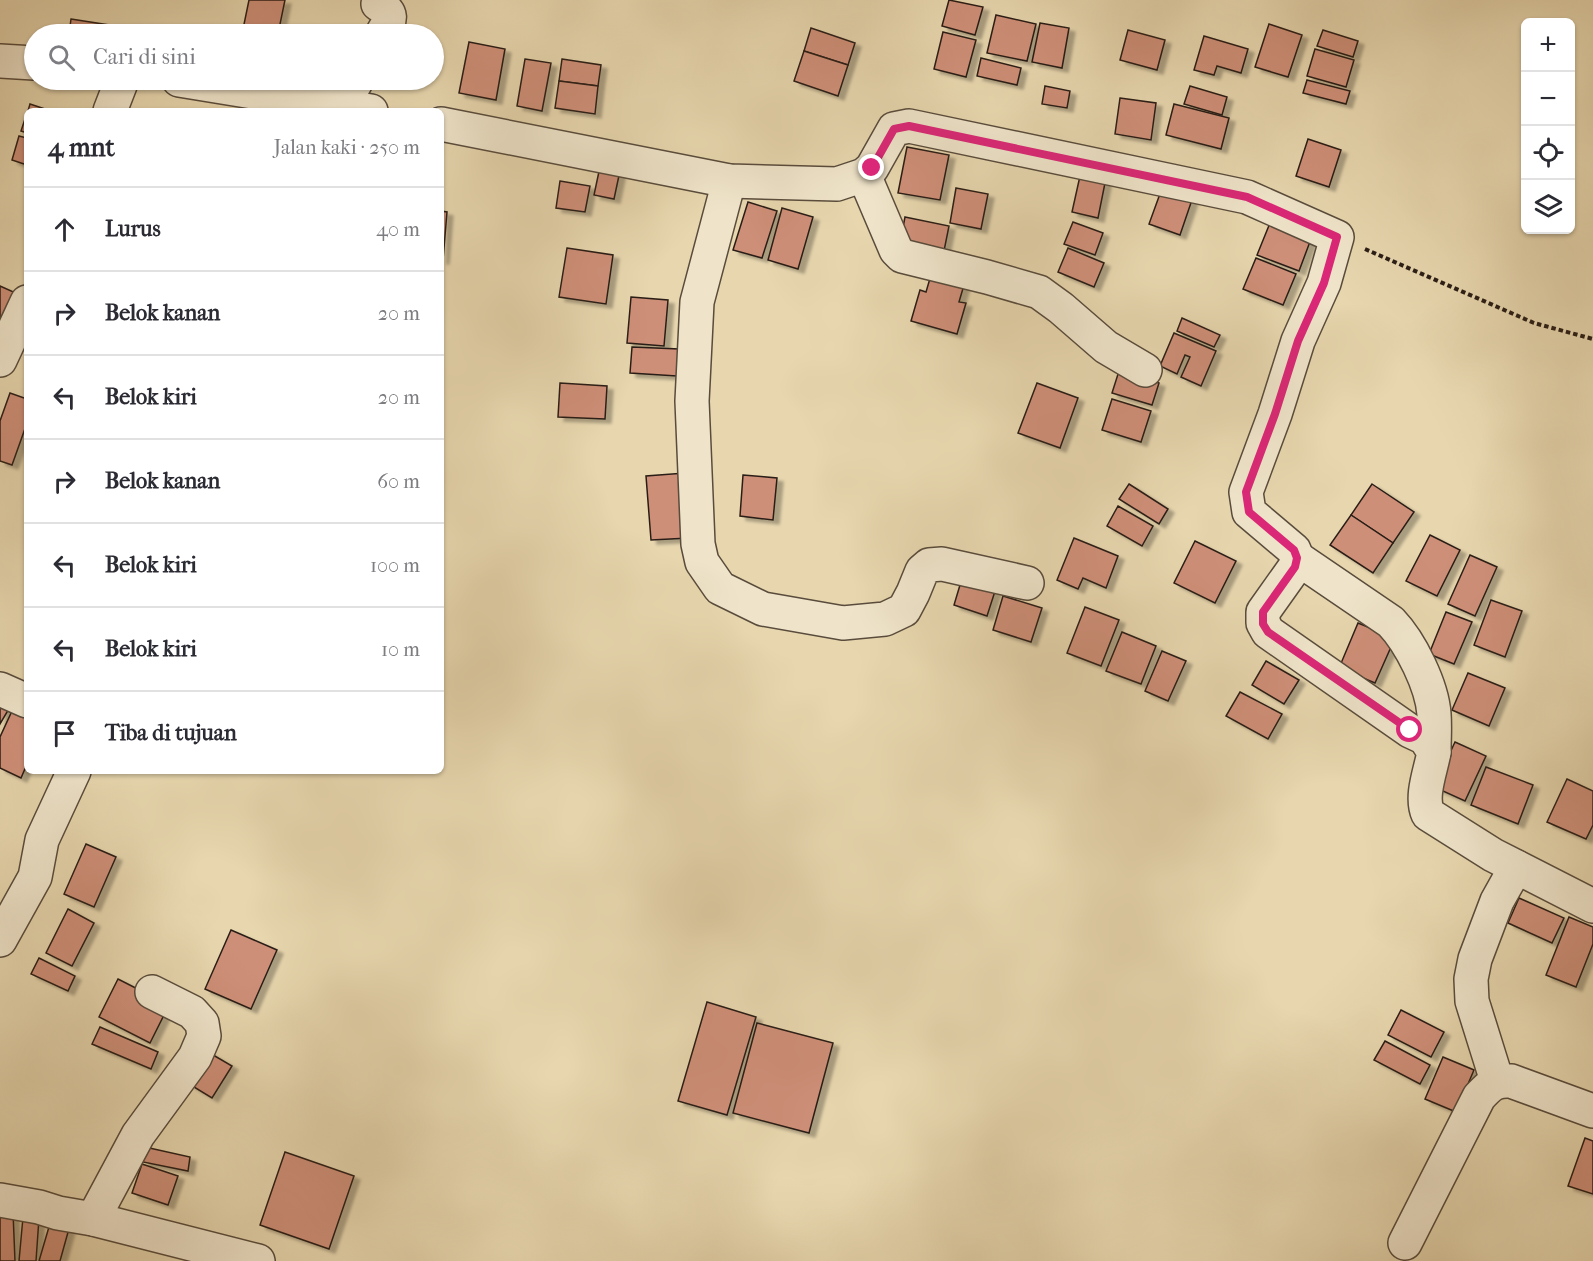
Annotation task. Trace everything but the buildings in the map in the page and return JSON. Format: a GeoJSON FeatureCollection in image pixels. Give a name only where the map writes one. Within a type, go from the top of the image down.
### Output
{"type":"FeatureCollection","features":[{"type":"Feature","properties":{"kind":"street"},"geometry":{"type":"LineString","coordinates":[[0,61],[24,62]]}},
{"type":"Feature","properties":{"kind":"street"},"geometry":{"type":"LineString","coordinates":[[111,108],[118,90]]}},
{"type":"Feature","properties":{"kind":"street"},"geometry":{"type":"LineString","coordinates":[[273,90],[357,99]]}},
{"type":"Feature","properties":{"kind":"street"},"geometry":{"type":"LineString","coordinates":[[444,125],[729,181],[837,184],[864,175],[872,168],[894,129],[909,126],[1247,197],[1337,237],[1324,283],[1298,341],[1275,414],[1246,492],[1249,512],[1294,550],[1297,558],[1295,567],[1263,612],[1263,624],[1268,632],[1425,738],[1434,752]]}},
{"type":"Feature","properties":{"kind":"street"},"geometry":{"type":"LineString","coordinates":[[864,175],[896,250],[902,256],[1039,292],[1106,347],[1145,370]]}},
{"type":"Feature","properties":{"kind":"street"},"geometry":{"type":"LineString","coordinates":[[729,181],[697,302],[692,401],[698,544],[702,562],[720,588],[763,609],[843,623],[885,619],[904,610],[922,571],[929,565],[942,564],[1027,583]]}},
{"type":"Feature","properties":{"kind":"street"},"geometry":{"type":"LineString","coordinates":[[0,360],[24,308]]}},
{"type":"Feature","properties":{"kind":"street"},"geometry":{"type":"LineString","coordinates":[[1297,558],[1391,622],[1404,636],[1430,693],[1434,714],[1434,752],[1425,807],[1428,814],[1516,867],[1593,906]]}},
{"type":"Feature","properties":{"kind":"street"},"geometry":{"type":"LineString","coordinates":[[0,689],[24,700]]}},
{"type":"Feature","properties":{"kind":"street"},"geometry":{"type":"LineString","coordinates":[[0,940],[35,877],[42,840],[73,774]]}},
{"type":"Feature","properties":{"kind":"street"},"geometry":{"type":"LineString","coordinates":[[1497,1081],[1472,1001],[1471,979],[1475,959],[1497,901],[1516,867]]}},
{"type":"Feature","properties":{"kind":"street"},"geometry":{"type":"LineString","coordinates":[[93,1219],[138,1135],[195,1057],[204,1036],[202,1023],[192,1012],[152,992]]}},
{"type":"Feature","properties":{"kind":"street"},"geometry":{"type":"LineString","coordinates":[[1405,1243],[1479,1097],[1497,1081],[1511,1081],[1593,1111]]}},
{"type":"Feature","properties":{"kind":"street"},"geometry":{"type":"LineString","coordinates":[[0,1200],[39,1207],[58,1214],[93,1219],[258,1261]]}},
{"type":"Feature","properties":{"kind":"path"},"geometry":{"type":"LineString","coordinates":[[1337,237],[1534,323],[1593,339]]}},
{"type":"Feature","properties":{"kind":"route"},"geometry":{"type":"LineString","coordinates":[[872,168],[894,129],[909,126],[1247,197],[1337,237],[1324,283],[1298,341],[1275,414],[1246,492],[1249,512],[1294,550],[1297,558],[1295,567],[1263,612],[1263,624],[1268,632],[1410,730]]}}]}
